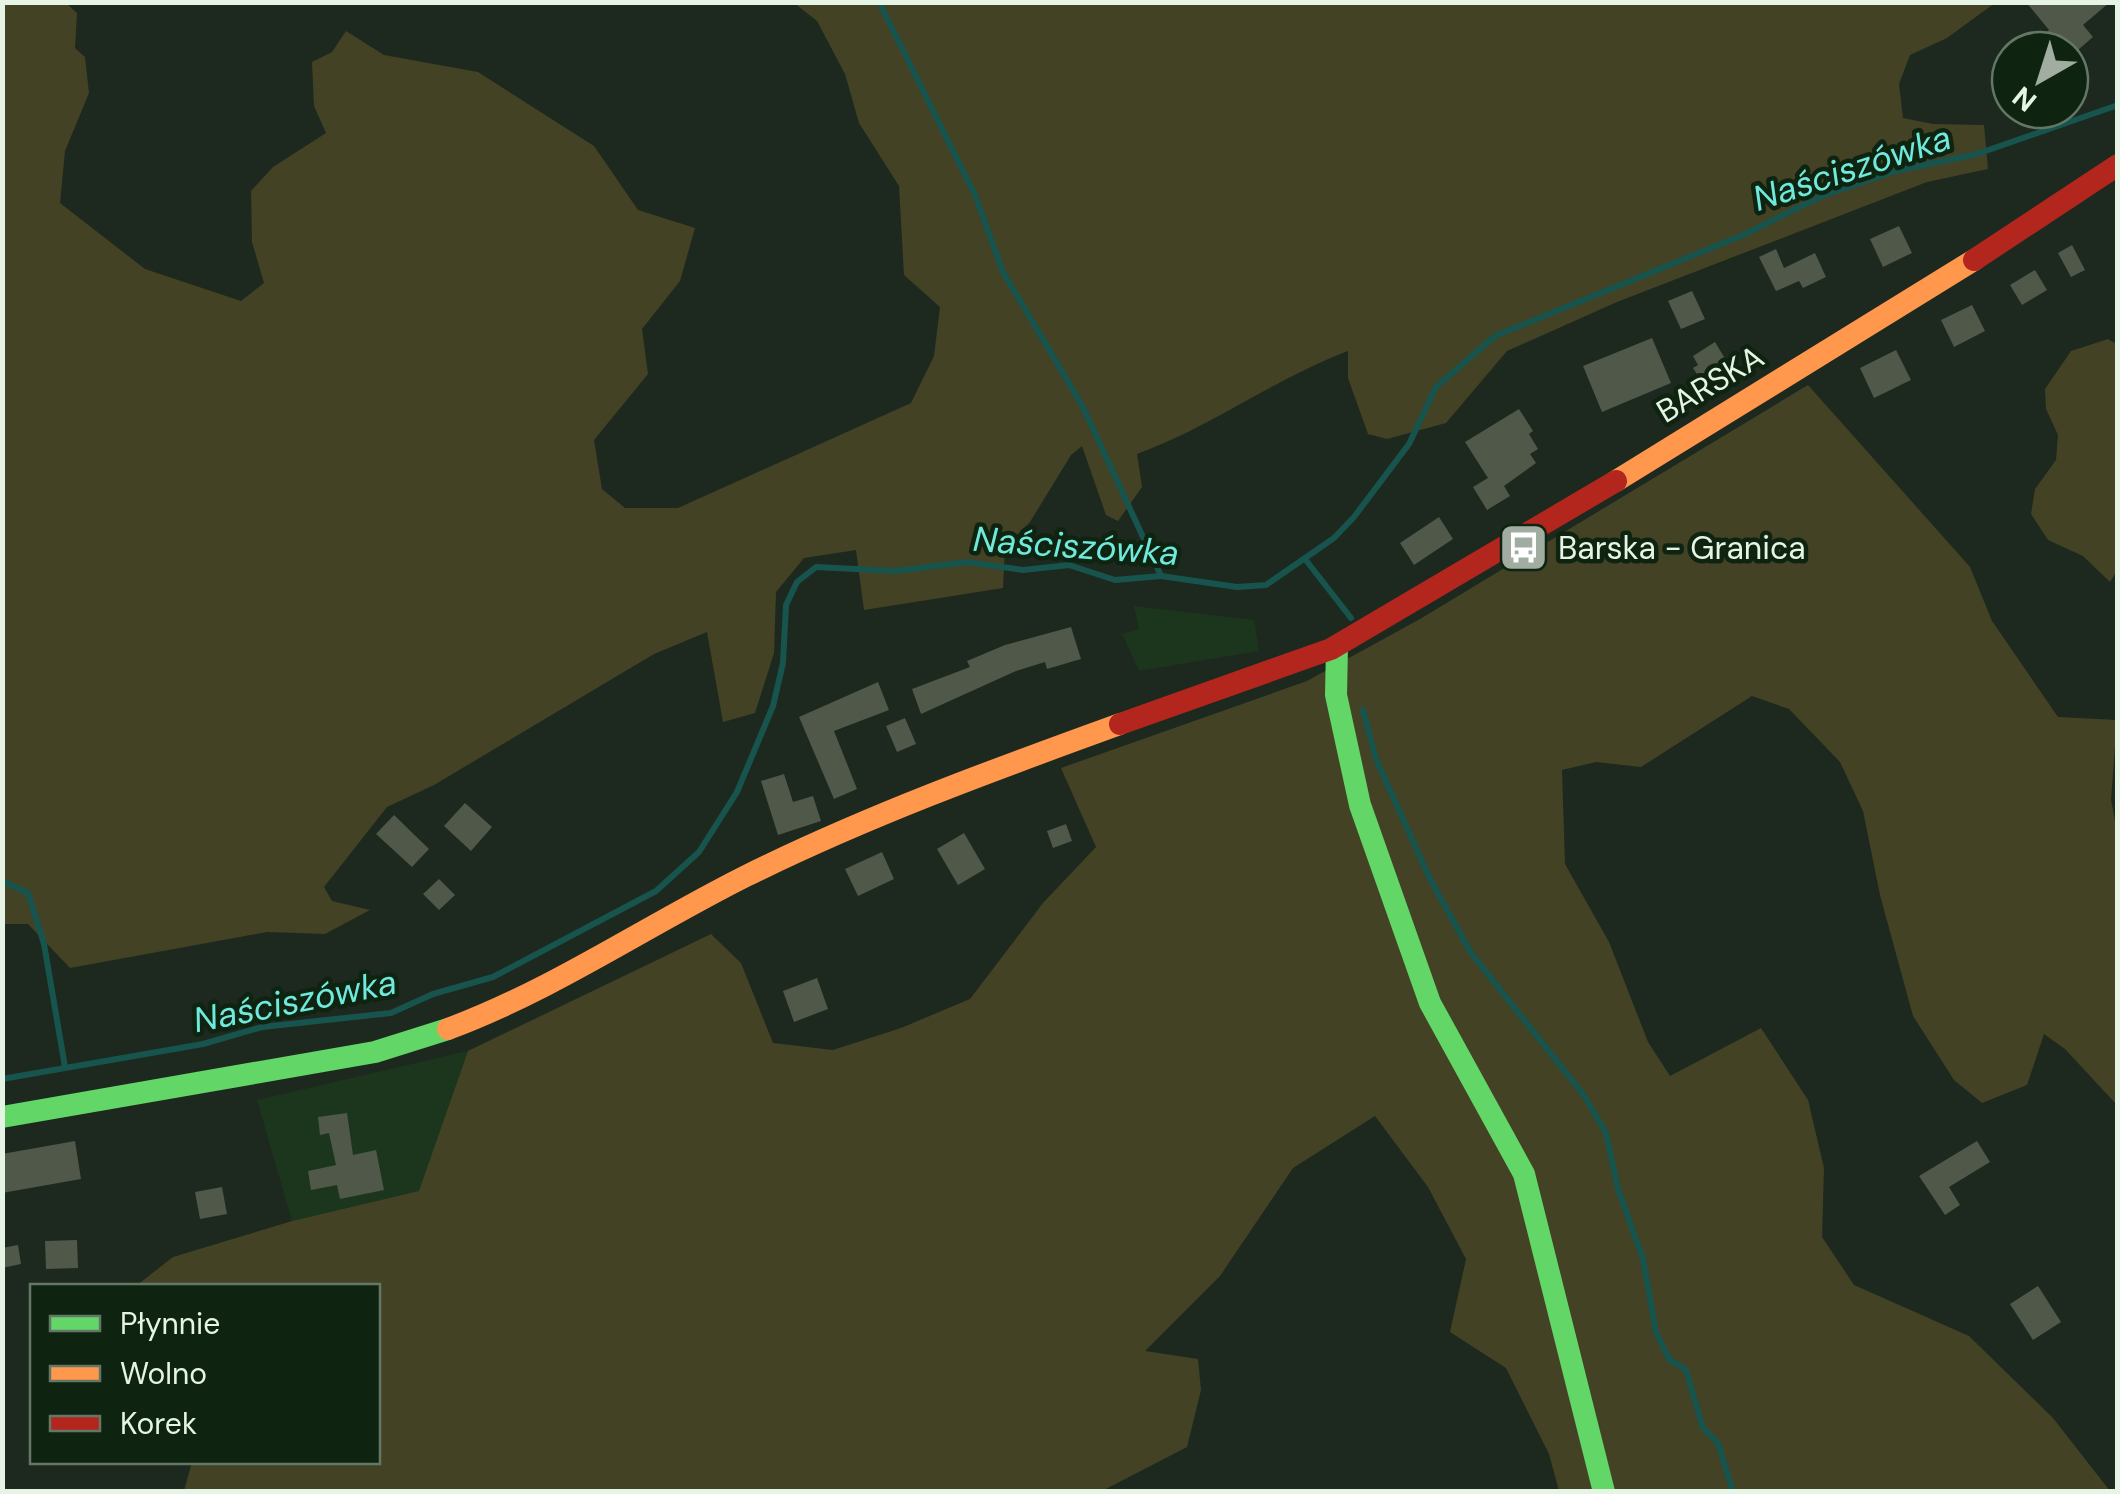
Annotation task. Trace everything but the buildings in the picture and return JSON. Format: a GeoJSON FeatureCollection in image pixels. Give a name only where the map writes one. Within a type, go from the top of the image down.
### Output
{"type":"FeatureCollection","features":[{"type":"Feature","properties":{"kind":"street","name":"BARSKA"},"geometry":{"type":"LineString","coordinates":[[2,1117],[359,1055],[452,1028],[546,985],[746,876],[959,782],[1334,647],[1485,560],[2053,212],[2118,164]]}},
{"type":"Feature","properties":{"kind":"street"},"geometry":{"type":"LineString","coordinates":[[1334,647],[1336,695],[1360,805],[1430,1002],[1524,1174],[1604,1492]]}},
{"type":"Feature","properties":{"kind":"shaded area"},"geometry":{"type":"Polygon","coordinates":[[[3,2],[66,3],[77,13],[75,48],[85,57],[89,93],[65,151],[60,203],[145,269],[241,301],[264,283],[252,242],[251,191],[273,167],[326,133],[314,106],[312,62],[332,52],[346,31],[384,55],[478,72],[594,146],[638,210],[695,228],[680,281],[642,329],[648,374],[594,440],[602,489],[625,508],[678,508],[911,403],[934,356],[940,307],[904,275],[899,186],[859,123],[845,74],[817,21],[794,3],[1995,3],[1947,38],[1910,55],[1899,84],[1903,118],[1933,124],[1984,125],[1988,169],[1927,182],[1617,302],[1507,351],[1446,423],[1387,439],[1368,434],[1348,378],[1348,351],[1137,454],[1142,487],[1118,521],[1106,515],[1082,446],[1071,455],[1030,522],[1005,546],[1003,588],[864,610],[856,550],[804,558],[776,592],[774,653],[755,713],[723,722],[707,632],[654,654],[434,785],[387,807],[324,887],[332,901],[370,910],[325,934],[267,932],[70,968],[28,924],[3,924],[3,2]]]}},
{"type":"Feature","properties":{"kind":"shaded area"},"geometry":{"type":"Polygon","coordinates":[[[2108,339],[2118,345],[2118,569],[2110,582],[2083,556],[2048,540],[2031,514],[2035,489],[2056,460],[2058,435],[2046,409],[2045,389],[2071,351],[2108,339]]]}},
{"type":"Feature","properties":{"kind":"shaded area"},"geometry":{"type":"Polygon","coordinates":[[[1808,385],[1970,567],[1992,621],[2058,717],[2117,720],[2111,800],[2118,836],[2117,1105],[2065,1049],[2044,1034],[2027,1085],[1982,1103],[1954,1080],[1913,1016],[1880,895],[1863,811],[1840,762],[1789,709],[1752,696],[1641,767],[1596,762],[1562,770],[1565,864],[1609,942],[1648,1042],[1670,1076],[1761,1028],[1808,1100],[1824,1168],[1822,1237],[1854,1285],[1969,1336],[2053,1418],[2110,1491],[1559,1491],[1549,1454],[1506,1368],[1450,1332],[1466,1259],[1428,1187],[1375,1116],[1293,1168],[1220,1276],[1145,1351],[1198,1359],[1201,1390],[1187,1447],[1102,1491],[184,1491],[191,1464],[380,1464],[380,1284],[139,1284],[173,1257],[292,1221],[419,1191],[468,1051],[711,934],[741,963],[773,1043],[833,1050],[901,1028],[970,999],[1043,903],[1096,847],[1061,768],[1307,681],[1420,619],[1808,385]]]}},
{"type":"Feature","properties":{"kind":"shaded area"},"geometry":{"type":"Polygon","coordinates":[[[1134,606],[1254,620],[1259,651],[1139,671],[1122,634],[1139,629],[1134,606]]]}},
{"type":"Feature","properties":{"kind":"shaded area"},"geometry":{"type":"Polygon","coordinates":[[[468,1051],[420,1191],[292,1221],[257,1100],[468,1051]]]}},
{"type":"Feature","properties":{"kind":"waterway"},"geometry":{"type":"LineString","coordinates":[[2,7],[4,2]]}},
{"type":"Feature","properties":{"kind":"waterway"},"geometry":{"type":"LineString","coordinates":[[879,2],[975,195],[1003,272],[1083,407],[1161,576]]}},
{"type":"Feature","properties":{"kind":"waterway","name":"Naściszówka"},"geometry":{"type":"LineString","coordinates":[[2,1079],[203,1044],[262,1027],[391,1013],[433,994],[493,977],[656,891],[699,852],[737,792],[773,706],[783,663],[786,605],[797,582],[816,567],[895,571],[967,562],[1023,570],[1069,565],[1115,580],[1161,576],[1237,587],[1266,585],[1334,538],[1354,517],[1409,444],[1436,387],[1495,336],[1743,235],[1822,196],[1896,171],[1977,154],[2118,105]]}},
{"type":"Feature","properties":{"kind":"waterway"},"geometry":{"type":"LineString","coordinates":[[1305,559],[1351,618]]}},
{"type":"Feature","properties":{"kind":"waterway"},"geometry":{"type":"LineString","coordinates":[[1363,710],[1376,759],[1430,879],[1471,953],[1583,1094],[1606,1133],[1618,1189],[1643,1259],[1656,1332],[1669,1359],[1686,1370],[1703,1428],[1718,1443],[1733,1492]]}},
{"type":"Feature","properties":{"kind":"waterway"},"geometry":{"type":"LineString","coordinates":[[2,881],[28,893],[44,944],[65,1067]]}},
{"type":"Feature","properties":{"kind":"traffic: fast"},"geometry":{"type":"LineString","coordinates":[[1337,646],[1336,695],[1360,805],[1430,1003],[1524,1174],[1604,1492]]}},
{"type":"Feature","properties":{"kind":"traffic: fast"},"geometry":{"type":"LineString","coordinates":[[2,1117],[375,1052],[448,1029]]}},
{"type":"Feature","properties":{"kind":"traffic: slow"},"geometry":{"type":"LineString","coordinates":[[1616,481],[1974,260]]}},
{"type":"Feature","properties":{"kind":"traffic: slow"},"geometry":{"type":"LineString","coordinates":[[448,1029],[525,996],[709,895],[838,833],[1120,724]]}},
{"type":"Feature","properties":{"kind":"traffic: jam"},"geometry":{"type":"LineString","coordinates":[[1974,260],[2118,165]]}},
{"type":"Feature","properties":{"kind":"traffic: jam"},"geometry":{"type":"LineString","coordinates":[[1120,724],[1331,649],[1616,481]]}},
{"type":"Feature","properties":{"kind":"place","name":"Barska - Granica"},"geometry":{"type":"Point","coordinates":[1523,548]}}]}
